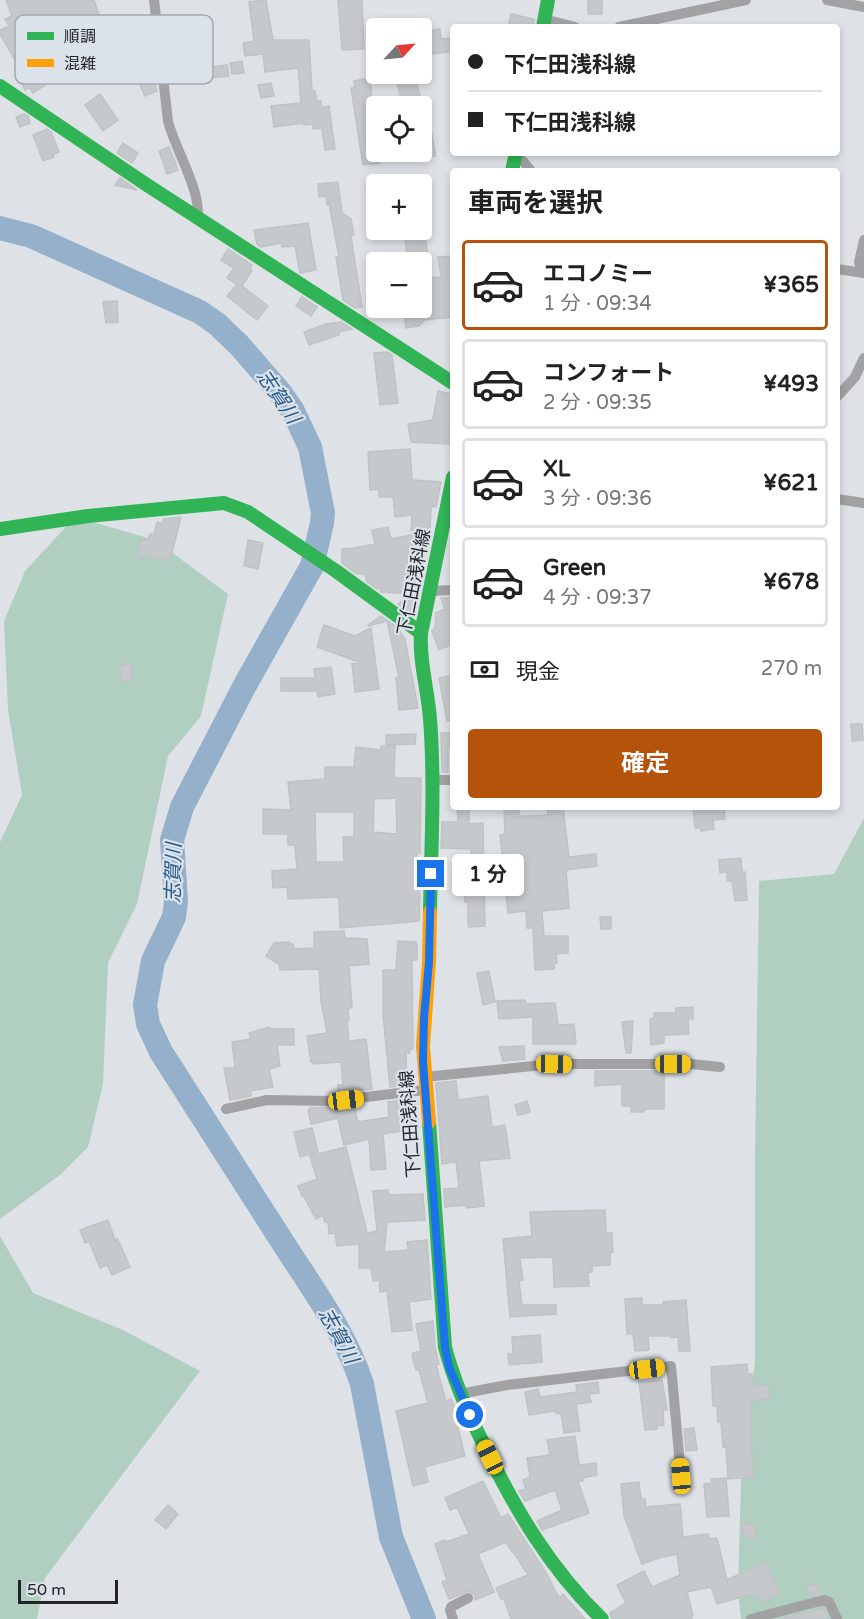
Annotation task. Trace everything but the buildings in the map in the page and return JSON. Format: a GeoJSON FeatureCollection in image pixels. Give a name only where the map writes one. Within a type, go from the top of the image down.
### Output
{"type":"FeatureCollection","features":[{"type":"Feature","properties":{"kind":"main road"},"geometry":{"type":"LineString","coordinates":[[544,23],[548,0]]}},
{"type":"Feature","properties":{"kind":"main road"},"geometry":{"type":"LineString","coordinates":[[0,86],[197,218],[450,381]]}},
{"type":"Feature","properties":{"kind":"main road","name":"下仁田浅科線"},"geometry":{"type":"LineString","coordinates":[[450,493],[421,633],[420,650],[430,718],[432,780],[431,922],[423,1046],[424,1084],[443,1326],[449,1367],[500,1478],[567,1584],[602,1619]]}},
{"type":"Feature","properties":{"kind":"main road"},"geometry":{"type":"LineString","coordinates":[[0,529],[88,516],[224,503],[248,512],[421,633]]}},
{"type":"Feature","properties":{"kind":"street"},"geometry":{"type":"LineString","coordinates":[[154,0],[156,15]]}},
{"type":"Feature","properties":{"kind":"street"},"geometry":{"type":"LineString","coordinates":[[633,24],[746,0]]}},
{"type":"Feature","properties":{"kind":"street"},"geometry":{"type":"LineString","coordinates":[[827,0],[864,7]]}},
{"type":"Feature","properties":{"kind":"street"},"geometry":{"type":"LineString","coordinates":[[164,84],[171,135],[197,201],[197,218]]}},
{"type":"Feature","properties":{"kind":"street"},"geometry":{"type":"LineString","coordinates":[[514,161],[522,161],[528,168]]}},
{"type":"Feature","properties":{"kind":"street"},"geometry":{"type":"LineString","coordinates":[[840,269],[863,273],[859,262],[864,240]]}},
{"type":"Feature","properties":{"kind":"street"},"geometry":{"type":"LineString","coordinates":[[840,393],[855,377],[864,358]]}},
{"type":"Feature","properties":{"kind":"street"},"geometry":{"type":"LineString","coordinates":[[840,499],[864,503]]}},
{"type":"Feature","properties":{"kind":"street"},"geometry":{"type":"LineString","coordinates":[[431,591],[450,590]]}},
{"type":"Feature","properties":{"kind":"street"},"geometry":{"type":"LineString","coordinates":[[432,780],[450,780]]}},
{"type":"Feature","properties":{"kind":"street"},"geometry":{"type":"LineString","coordinates":[[226,1109],[267,1100],[333,1101],[554,1064],[691,1064],[720,1067]]}},
{"type":"Feature","properties":{"kind":"street"},"geometry":{"type":"LineString","coordinates":[[460,1394],[507,1385],[671,1366],[681,1476]]}},
{"type":"Feature","properties":{"kind":"street"},"geometry":{"type":"LineString","coordinates":[[453,1619],[451,1607],[468,1598]]}},
{"type":"Feature","properties":{"kind":"street"},"geometry":{"type":"LineString","coordinates":[[751,1619],[824,1600],[829,1602],[837,1619]]}},
{"type":"Feature","properties":{"kind":"green space"},"geometry":{"type":"Polygon","coordinates":[[[75,517],[155,540],[228,594],[201,716],[168,756],[137,904],[108,963],[103,1084],[88,1147],[60,1175],[0,1219],[0,842],[22,795],[8,710],[4,621],[25,571],[75,517]]]}},
{"type":"Feature","properties":{"kind":"green space"},"geometry":{"type":"Polygon","coordinates":[[[864,818],[864,1619],[741,1619],[738,1589],[741,1481],[755,1360],[759,881],[834,874],[864,818]]]}},
{"type":"Feature","properties":{"kind":"green space"},"geometry":{"type":"Polygon","coordinates":[[[0,1236],[33,1293],[123,1330],[200,1371],[45,1578],[37,1619],[0,1619],[0,1236]]]}},
{"type":"Feature","properties":{"kind":"waterway","name":"志賀川"},"geometry":{"type":"LineString","coordinates":[[0,228],[31,236],[200,312],[217,324],[239,345],[279,391],[293,411],[310,447],[323,513],[312,566],[245,685],[182,807],[172,840],[176,902],[174,917],[153,961],[145,1005],[148,1024],[161,1052],[319,1298],[347,1348],[362,1384],[391,1537],[424,1619]]}},
{"type":"Feature","properties":{"kind":"traffic: fast"},"geometry":{"type":"LineString","coordinates":[[544,24],[548,0]]}},
{"type":"Feature","properties":{"kind":"traffic: fast"},"geometry":{"type":"LineString","coordinates":[[0,86],[147,185],[450,381]]}},
{"type":"Feature","properties":{"kind":"traffic: fast"},"geometry":{"type":"LineString","coordinates":[[513,168],[515,156]]}},
{"type":"Feature","properties":{"kind":"traffic: fast"},"geometry":{"type":"LineString","coordinates":[[430,912],[432,767],[429,708],[421,655],[421,633],[450,492]]}},
{"type":"Feature","properties":{"kind":"traffic: fast"},"geometry":{"type":"LineString","coordinates":[[0,529],[88,516],[224,503],[248,512],[336,571],[421,633]]}},
{"type":"Feature","properties":{"kind":"traffic: fast"},"geometry":{"type":"LineString","coordinates":[[429,1122],[445,1347],[453,1373],[478,1433],[521,1515],[566,1580],[602,1619]]}},
{"type":"Feature","properties":{"kind":"traffic: slow"},"geometry":{"type":"LineString","coordinates":[[429,1122],[423,1046],[430,912]]}},
{"type":"Feature","properties":{"kind":"route"},"geometry":{"type":"LineString","coordinates":[[431,874],[431,922],[423,1046],[424,1090],[445,1347],[449,1367],[470,1415]]}}]}
